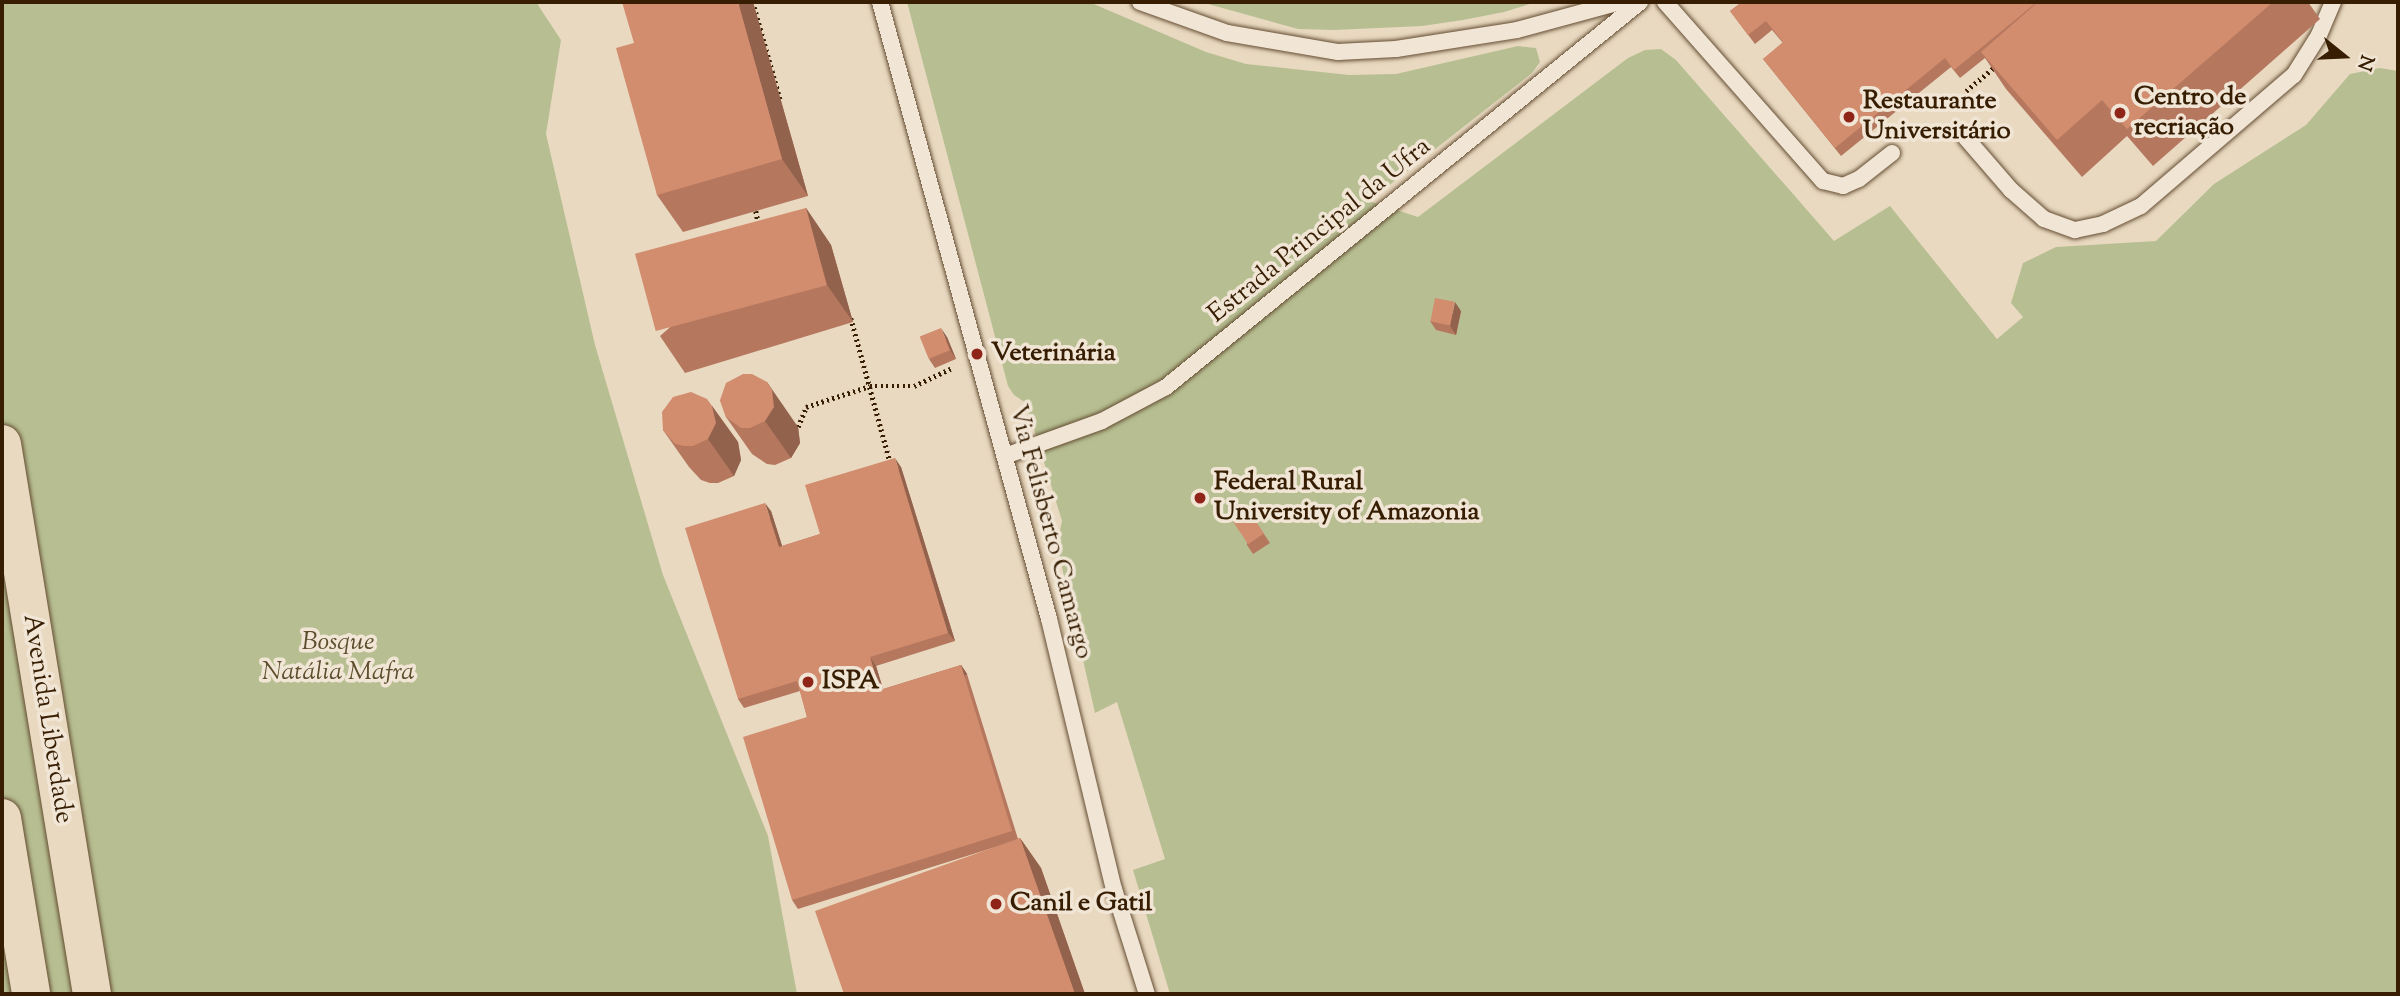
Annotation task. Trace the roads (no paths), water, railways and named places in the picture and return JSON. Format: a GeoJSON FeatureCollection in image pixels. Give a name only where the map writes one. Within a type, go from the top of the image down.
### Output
{"type":"FeatureCollection","features":[{"type":"Feature","properties":{"kind":"main road","name":"Avenida Liberdade"},"geometry":{"type":"LineString","coordinates":[[2,444],[92,994]]}},
{"type":"Feature","properties":{"kind":"main road"},"geometry":{"type":"LineString","coordinates":[[2,818],[31,994]]}},
{"type":"Feature","properties":{"kind":"lane","name":"Via Felisberto Camargo"},"geometry":{"type":"LineString","coordinates":[[880,2],[1049,619],[1114,889],[1147,994]]}},
{"type":"Feature","properties":{"kind":"lane"},"geometry":{"type":"LineString","coordinates":[[1140,2],[1227,33],[1338,52],[1396,49],[1517,30],[1620,2]]}},
{"type":"Feature","properties":{"kind":"lane","name":"Estrada Principal da Ufra"},"geometry":{"type":"LineString","coordinates":[[1005,456],[1102,421],[1166,387],[1640,2]]}},
{"type":"Feature","properties":{"kind":"lane"},"geometry":{"type":"LineString","coordinates":[[1665,2],[1823,181],[1843,186],[1860,179],[1892,153]]}},
{"type":"Feature","properties":{"kind":"lane"},"geometry":{"type":"LineString","coordinates":[[1966,138],[2011,190],[2045,219],[2075,230],[2103,224],[2141,206],[2294,75],[2319,35],[2333,2]]}},
{"type":"Feature","properties":{"kind":"place","name":"Centro de recriação"},"geometry":{"type":"Point","coordinates":[2120,113]}},
{"type":"Feature","properties":{"kind":"place","name":"Restaurante Universitário"},"geometry":{"type":"Point","coordinates":[1849,117]}},
{"type":"Feature","properties":{"kind":"place","name":"Veterinária"},"geometry":{"type":"Point","coordinates":[977,354]}},
{"type":"Feature","properties":{"kind":"place","name":"Federal Rural University of Amazonia"},"geometry":{"type":"Point","coordinates":[1200,498]}},
{"type":"Feature","properties":{"kind":"place","name":"ISPA"},"geometry":{"type":"Point","coordinates":[808,682]}},
{"type":"Feature","properties":{"kind":"place","name":"Canil e Gatil"},"geometry":{"type":"Point","coordinates":[996,904]}},
{"type":"Feature","properties":{"kind":"park label","name":"Bosque Natália Mafra"},"geometry":{"type":"Point","coordinates":[338,658]}}]}
